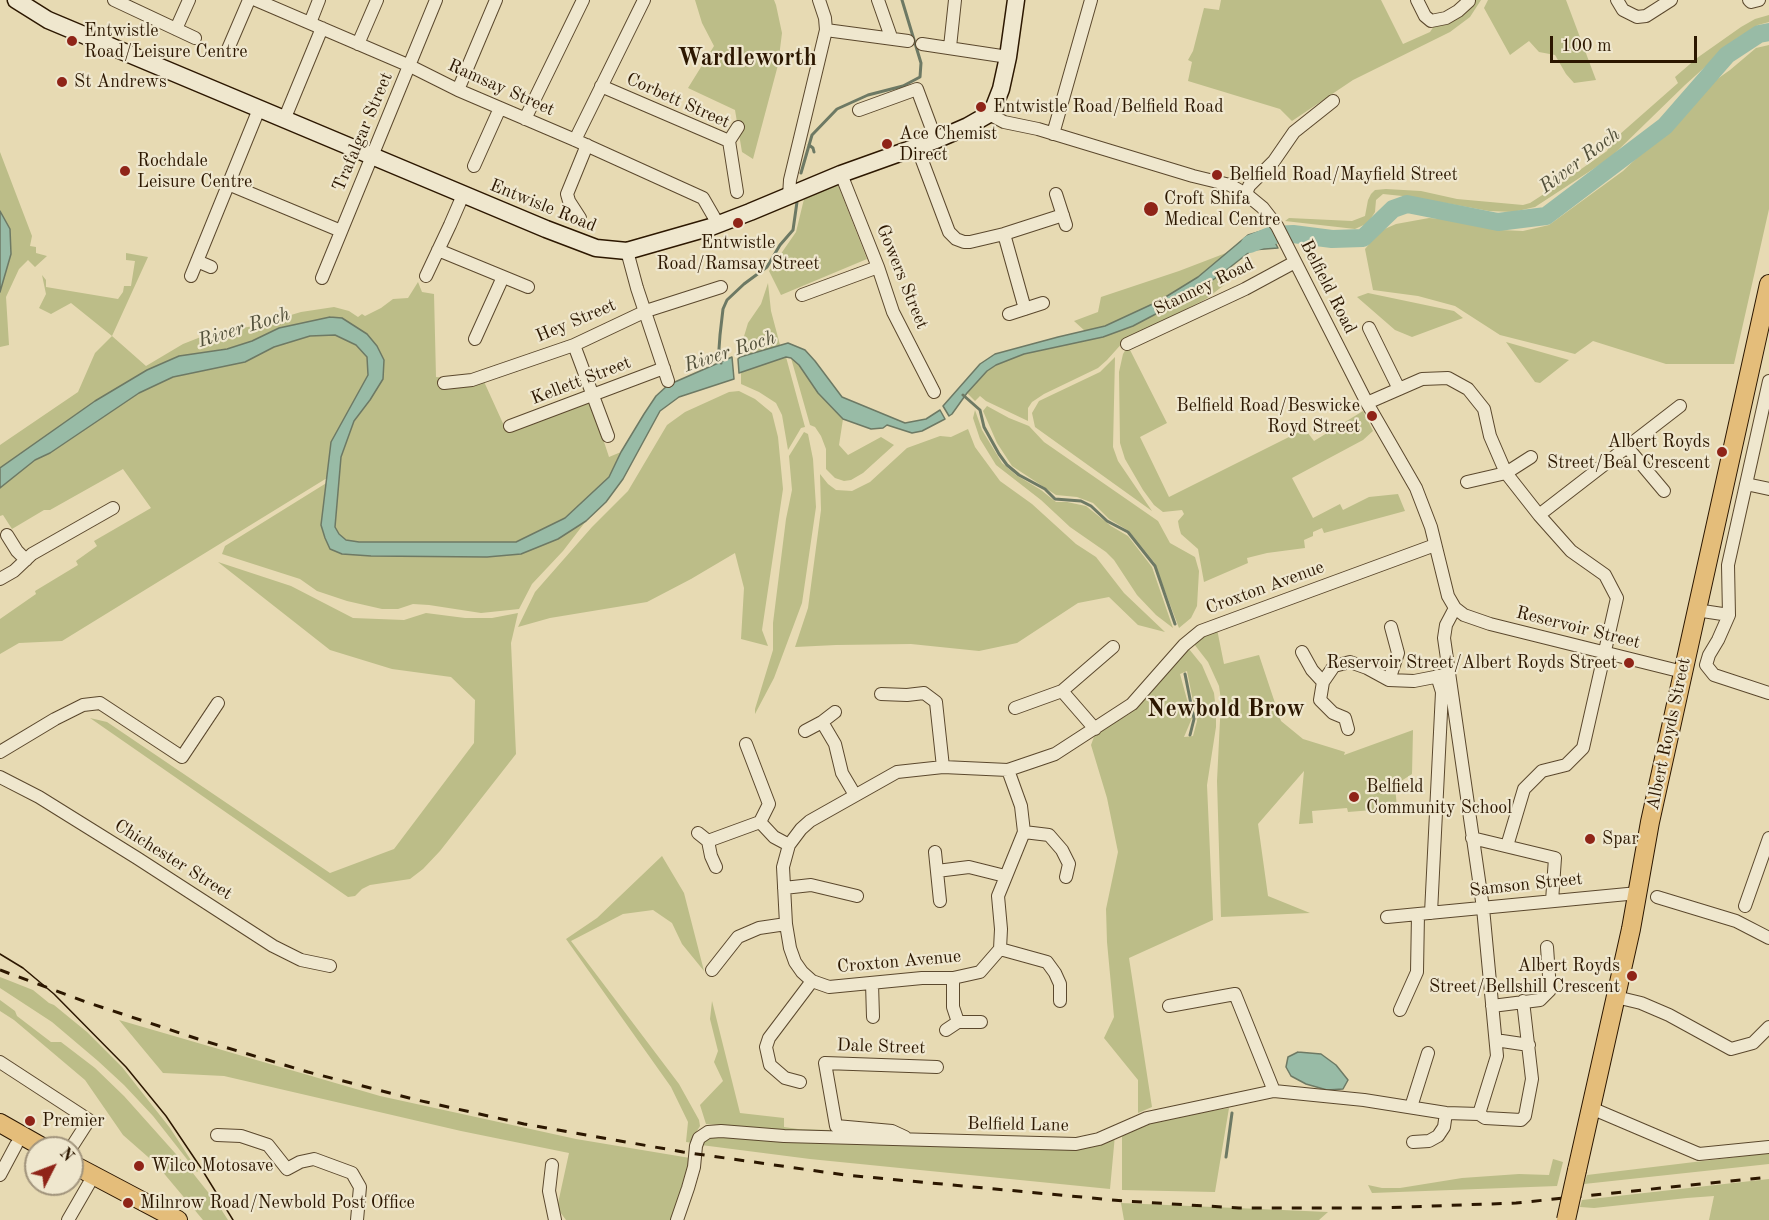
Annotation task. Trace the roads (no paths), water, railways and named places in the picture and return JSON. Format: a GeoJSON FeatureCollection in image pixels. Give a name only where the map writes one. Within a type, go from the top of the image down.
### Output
{"type":"FeatureCollection","features":[{"type":"Feature","properties":{"kind":"main road","name":"Entwisle Road"},"geometry":{"type":"LineString","coordinates":[[16,0],[48,20],[463,195],[596,248],[627,251],[718,224],[842,174],[936,140],[989,114]]}},
{"type":"Feature","properties":{"kind":"main road"},"geometry":{"type":"LineString","coordinates":[[989,114],[1001,89],[1016,0]]}},
{"type":"Feature","properties":{"kind":"main road","name":"Albert Royds Street"},"geometry":{"type":"LineString","coordinates":[[1566,1220],[1616,997],[1650,822],[1696,609],[1769,284]]}},
{"type":"Feature","properties":{"kind":"main road"},"geometry":{"type":"LineString","coordinates":[[0,1123],[24,1137]]}},
{"type":"Feature","properties":{"kind":"main road"},"geometry":{"type":"LineString","coordinates":[[84,1170],[178,1220]]}},
{"type":"Feature","properties":{"kind":"street"},"geometry":{"type":"LineString","coordinates":[[114,0],[195,38]]}},
{"type":"Feature","properties":{"kind":"street"},"geometry":{"type":"LineString","coordinates":[[176,29],[189,0]]}},
{"type":"Feature","properties":{"kind":"street"},"geometry":{"type":"LineString","coordinates":[[228,49],[249,0]]}},
{"type":"Feature","properties":{"kind":"street","name":"Ramsay Street"},"geometry":{"type":"LineString","coordinates":[[256,0],[410,66],[458,90],[703,198],[718,224]]}},
{"type":"Feature","properties":{"kind":"street"},"geometry":{"type":"LineString","coordinates":[[284,120],[316,26],[319,0]]}},
{"type":"Feature","properties":{"kind":"street"},"geometry":{"type":"LineString","coordinates":[[358,44],[377,0]]}},
{"type":"Feature","properties":{"kind":"street","name":"Trafalgar Street"},"geometry":{"type":"LineString","coordinates":[[322,278],[436,0]]}},
{"type":"Feature","properties":{"kind":"street"},"geometry":{"type":"LineString","coordinates":[[458,90],[496,0]]}},
{"type":"Feature","properties":{"kind":"street"},"geometry":{"type":"LineString","coordinates":[[525,119],[583,0]]}},
{"type":"Feature","properties":{"kind":"street"},"geometry":{"type":"LineString","coordinates":[[580,218],[567,194],[581,143],[601,86],[644,0]]}},
{"type":"Feature","properties":{"kind":"street"},"geometry":{"type":"LineString","coordinates":[[789,196],[790,180],[826,30],[819,0]]}},
{"type":"Feature","properties":{"kind":"street"},"geometry":{"type":"LineString","coordinates":[[878,0],[891,38]]}},
{"type":"Feature","properties":{"kind":"street"},"geometry":{"type":"LineString","coordinates":[[950,47],[955,0]]}},
{"type":"Feature","properties":{"kind":"street"},"geometry":{"type":"LineString","coordinates":[[1053,134],[1091,0]]}},
{"type":"Feature","properties":{"kind":"street"},"geometry":{"type":"LineString","coordinates":[[1417,0],[1425,16],[1431,21],[1446,18],[1469,1]]}},
{"type":"Feature","properties":{"kind":"street"},"geometry":{"type":"LineString","coordinates":[[1617,0],[1623,10],[1637,17],[1646,16],[1671,0]]}},
{"type":"Feature","properties":{"kind":"street"},"geometry":{"type":"LineString","coordinates":[[1749,0],[1751,2],[1759,0]]}},
{"type":"Feature","properties":{"kind":"street"},"geometry":{"type":"LineString","coordinates":[[826,30],[908,41]]}},
{"type":"Feature","properties":{"kind":"street"},"geometry":{"type":"LineString","coordinates":[[922,44],[1008,57]]}},
{"type":"Feature","properties":{"kind":"street","name":"Corbett Street"},"geometry":{"type":"LineString","coordinates":[[601,86],[729,141],[737,192]]}},
{"type":"Feature","properties":{"kind":"street"},"geometry":{"type":"LineString","coordinates":[[859,110],[917,89],[936,140]]}},
{"type":"Feature","properties":{"kind":"street"},"geometry":{"type":"LineString","coordinates":[[1246,194],[1249,186],[1274,161],[1294,132],[1333,101]]}},
{"type":"Feature","properties":{"kind":"street"},"geometry":{"type":"LineString","coordinates":[[474,166],[500,108]]}},
{"type":"Feature","properties":{"kind":"street"},"geometry":{"type":"LineString","coordinates":[[191,276],[259,109]]}},
{"type":"Feature","properties":{"kind":"street","name":"Belfield Road"},"geometry":{"type":"LineString","coordinates":[[989,114],[1004,122],[1230,185],[1263,208],[1277,226],[1367,403],[1416,488],[1431,527],[1448,596],[1459,612]]}},
{"type":"Feature","properties":{"kind":"street"},"geometry":{"type":"LineString","coordinates":[[729,141],[738,127]]}},
{"type":"Feature","properties":{"kind":"street"},"geometry":{"type":"LineString","coordinates":[[917,147],[950,232],[956,239],[963,242],[1064,220],[1056,194]]}},
{"type":"Feature","properties":{"kind":"street","name":"Gowers Street"},"geometry":{"type":"LineString","coordinates":[[842,174],[893,312],[934,392]]}},
{"type":"Feature","properties":{"kind":"street"},"geometry":{"type":"LineString","coordinates":[[228,184],[341,231]]}},
{"type":"Feature","properties":{"kind":"street"},"geometry":{"type":"LineString","coordinates":[[426,276],[463,195]]}},
{"type":"Feature","properties":{"kind":"street"},"geometry":{"type":"LineString","coordinates":[[1004,234],[1025,309]]}},
{"type":"Feature","properties":{"kind":"street"},"geometry":{"type":"LineString","coordinates":[[438,250],[528,286]]}},
{"type":"Feature","properties":{"kind":"street"},"geometry":{"type":"LineString","coordinates":[[627,251],[637,288],[669,381]]}},
{"type":"Feature","properties":{"kind":"street","name":"Stanney Road"},"geometry":{"type":"LineString","coordinates":[[1127,344],[1245,290],[1292,256]]}},
{"type":"Feature","properties":{"kind":"street"},"geometry":{"type":"LineString","coordinates":[[197,261],[211,267]]}},
{"type":"Feature","properties":{"kind":"street"},"geometry":{"type":"LineString","coordinates":[[802,295],[878,267]]}},
{"type":"Feature","properties":{"kind":"street"},"geometry":{"type":"LineString","coordinates":[[475,339],[503,276]]}},
{"type":"Feature","properties":{"kind":"street","name":"Hey Street"},"geometry":{"type":"LineString","coordinates":[[444,383],[472,380],[574,345],[646,311],[721,287]]}},
{"type":"Feature","properties":{"kind":"street"},"geometry":{"type":"LineString","coordinates":[[1009,314],[1043,303]]}},
{"type":"Feature","properties":{"kind":"street"},"geometry":{"type":"LineString","coordinates":[[1369,328],[1399,389]]}},
{"type":"Feature","properties":{"kind":"street"},"geometry":{"type":"LineString","coordinates":[[574,345],[608,436]]}},
{"type":"Feature","properties":{"kind":"street","name":"Kellett Street"},"geometry":{"type":"LineString","coordinates":[[510,426],[664,368]]}},
{"type":"Feature","properties":{"kind":"street"},"geometry":{"type":"LineString","coordinates":[[1367,403],[1422,379],[1448,378],[1468,389],[1484,409],[1490,436],[1506,473],[1571,551],[1605,575],[1617,598],[1583,748],[1566,765],[1542,771],[1524,789],[1507,846]]}},
{"type":"Feature","properties":{"kind":"street","name":"Albert Royds Street"},"geometry":{"type":"LineString","coordinates":[[1769,381],[1728,565],[1729,615],[1707,660],[1707,665],[1714,675],[1769,693]]}},
{"type":"Feature","properties":{"kind":"street"},"geometry":{"type":"LineString","coordinates":[[1539,515],[1680,406]]}},
{"type":"Feature","properties":{"kind":"street"},"geometry":{"type":"LineString","coordinates":[[1627,447],[1664,491]]}},
{"type":"Feature","properties":{"kind":"street"},"geometry":{"type":"LineString","coordinates":[[1467,482],[1506,473],[1532,457]]}},
{"type":"Feature","properties":{"kind":"street"},"geometry":{"type":"LineString","coordinates":[[1746,484],[1769,489]]}},
{"type":"Feature","properties":{"kind":"street"},"geometry":{"type":"LineString","coordinates":[[0,579],[14,571],[32,554],[113,508]]}},
{"type":"Feature","properties":{"kind":"street"},"geometry":{"type":"LineString","coordinates":[[7,535],[26,560]]}},
{"type":"Feature","properties":{"kind":"street","name":"Croxton Avenue"},"geometry":{"type":"LineString","coordinates":[[1000,949],[980,972],[953,978],[922,978],[829,987],[812,981],[795,962],[790,948],[786,924],[783,867],[789,845],[810,821],[897,772],[943,767],[1008,770],[1055,754],[1132,704],[1184,645],[1201,631],[1435,545]]}},
{"type":"Feature","properties":{"kind":"street"},"geometry":{"type":"LineString","coordinates":[[1696,609],[1729,615]]}},
{"type":"Feature","properties":{"kind":"street"},"geometry":{"type":"LineString","coordinates":[[1431,913],[1444,638],[1446,625],[1459,612]]}},
{"type":"Feature","properties":{"kind":"street","name":"Reservoir Street"},"geometry":{"type":"LineString","coordinates":[[1459,612],[1490,624],[1683,672]]}},
{"type":"Feature","properties":{"kind":"street"},"geometry":{"type":"LineString","coordinates":[[1389,680],[1398,653],[1390,627]]}},
{"type":"Feature","properties":{"kind":"street"},"geometry":{"type":"LineString","coordinates":[[1015,708],[1062,691],[1113,647]]}},
{"type":"Feature","properties":{"kind":"street"},"geometry":{"type":"LineString","coordinates":[[1302,652],[1312,670],[1323,682]]}},
{"type":"Feature","properties":{"kind":"street"},"geometry":{"type":"LineString","coordinates":[[1348,729],[1344,718],[1333,713],[1320,700],[1323,682],[1334,666],[1350,662],[1389,680],[1414,681],[1443,675]]}},
{"type":"Feature","properties":{"kind":"street"},"geometry":{"type":"LineString","coordinates":[[1443,675],[1483,908],[1496,1043],[1497,1056],[1479,1114]]}},
{"type":"Feature","properties":{"kind":"street"},"geometry":{"type":"LineString","coordinates":[[1062,691],[1095,729]]}},
{"type":"Feature","properties":{"kind":"street"},"geometry":{"type":"LineString","coordinates":[[881,694],[924,693],[936,702],[943,767]]}},
{"type":"Feature","properties":{"kind":"street"},"geometry":{"type":"LineString","coordinates":[[0,752],[83,705],[100,703],[182,757],[218,703]]}},
{"type":"Feature","properties":{"kind":"street"},"geometry":{"type":"LineString","coordinates":[[805,731],[835,712]]}},
{"type":"Feature","properties":{"kind":"street"},"geometry":{"type":"LineString","coordinates":[[822,722],[835,744],[842,773],[855,795]]}},
{"type":"Feature","properties":{"kind":"street"},"geometry":{"type":"LineString","coordinates":[[716,867],[703,837],[760,822],[769,804],[746,744]]}},
{"type":"Feature","properties":{"kind":"street"},"geometry":{"type":"LineString","coordinates":[[1008,770],[1021,806],[1024,832],[998,896],[1000,949],[1047,962],[1060,984],[1060,1001]]}},
{"type":"Feature","properties":{"kind":"street","name":"Chichester Street"},"geometry":{"type":"LineString","coordinates":[[0,777],[39,797],[273,946],[301,960],[330,966]]}},
{"type":"Feature","properties":{"kind":"street"},"geometry":{"type":"LineString","coordinates":[[760,822],[774,837],[789,845]]}},
{"type":"Feature","properties":{"kind":"street"},"geometry":{"type":"LineString","coordinates":[[1024,832],[1049,835],[1062,850],[1069,864],[1066,877]]}},
{"type":"Feature","properties":{"kind":"street"},"geometry":{"type":"LineString","coordinates":[[1472,838],[1555,858],[1552,901]]}},
{"type":"Feature","properties":{"kind":"street"},"geometry":{"type":"LineString","coordinates":[[1744,906],[1769,838]]}},
{"type":"Feature","properties":{"kind":"street"},"geometry":{"type":"LineString","coordinates":[[935,852],[940,901]]}},
{"type":"Feature","properties":{"kind":"street"},"geometry":{"type":"LineString","coordinates":[[937,871],[969,867],[1005,876]]}},
{"type":"Feature","properties":{"kind":"street"},"geometry":{"type":"LineString","coordinates":[[784,888],[811,885],[857,896]]}},
{"type":"Feature","properties":{"kind":"street","name":"Samson Street"},"geometry":{"type":"LineString","coordinates":[[1387,917],[1638,893]]}},
{"type":"Feature","properties":{"kind":"street"},"geometry":{"type":"LineString","coordinates":[[1657,897],[1736,921],[1769,938]]}},
{"type":"Feature","properties":{"kind":"street"},"geometry":{"type":"LineString","coordinates":[[1400,1010],[1417,972],[1418,914]]}},
{"type":"Feature","properties":{"kind":"street"},"geometry":{"type":"LineString","coordinates":[[712,970],[738,937],[759,928],[786,924]]}},
{"type":"Feature","properties":{"kind":"street"},"geometry":{"type":"LineString","coordinates":[[1492,1006],[1540,1000],[1550,990],[1547,947]]}},
{"type":"Feature","properties":{"kind":"street"},"geometry":{"type":"LineString","coordinates":[[953,978],[953,1007],[958,1022]]}},
{"type":"Feature","properties":{"kind":"street"},"geometry":{"type":"LineString","coordinates":[[800,1083],[785,1078],[770,1065],[766,1047],[769,1038],[812,981]]}},
{"type":"Feature","properties":{"kind":"street"},"geometry":{"type":"LineString","coordinates":[[872,982],[873,1017]]}},
{"type":"Feature","properties":{"kind":"street"},"geometry":{"type":"LineString","coordinates":[[1169,1006],[1235,994],[1274,1091]]}},
{"type":"Feature","properties":{"kind":"street"},"geometry":{"type":"LineString","coordinates":[[1616,997],[1641,1003],[1669,1015],[1731,1049],[1753,1043],[1769,1027]]}},
{"type":"Feature","properties":{"kind":"street"},"geometry":{"type":"LineString","coordinates":[[1496,1043],[1502,1041],[1528,1045],[1523,1001]]}},
{"type":"Feature","properties":{"kind":"street"},"geometry":{"type":"LineString","coordinates":[[946,1030],[958,1022],[981,1022]]}},
{"type":"Feature","properties":{"kind":"street","name":"Belfield Lane"},"geometry":{"type":"LineString","coordinates":[[677,1220],[694,1167],[696,1146],[699,1138],[708,1132],[1076,1144],[1099,1139],[1147,1118],[1274,1091],[1364,1100],[1446,1113],[1479,1114],[1485,1118],[1521,1120],[1524,1116],[1532,1079],[1528,1045]]}},
{"type":"Feature","properties":{"kind":"street"},"geometry":{"type":"LineString","coordinates":[[1411,1107],[1428,1053]]}},
{"type":"Feature","properties":{"kind":"street"},"geometry":{"type":"LineString","coordinates":[[0,1062],[89,1120],[79,1136]]}},
{"type":"Feature","properties":{"kind":"street","name":"Dale Street"},"geometry":{"type":"LineString","coordinates":[[912,1140],[892,1131],[836,1126],[825,1063],[936,1067]]}},
{"type":"Feature","properties":{"kind":"street"},"geometry":{"type":"LineString","coordinates":[[1591,1108],[1699,1154],[1769,1147]]}},
{"type":"Feature","properties":{"kind":"street"},"geometry":{"type":"LineString","coordinates":[[1413,1142],[1429,1141],[1438,1136],[1444,1126],[1446,1113]]}},
{"type":"Feature","properties":{"kind":"street"},"geometry":{"type":"LineString","coordinates":[[217,1135],[241,1136],[268,1145],[287,1169],[300,1162],[314,1159],[352,1173],[360,1187],[357,1220]]}},
{"type":"Feature","properties":{"kind":"street"},"geometry":{"type":"LineString","coordinates":[[0,1175],[16,1145]]}},
{"type":"Feature","properties":{"kind":"street"},"geometry":{"type":"LineString","coordinates":[[552,1165],[549,1191],[555,1220]]}},
{"type":"Feature","properties":{"kind":"street"},"geometry":{"type":"LineString","coordinates":[[68,1220],[94,1175]]}},
{"type":"Feature","properties":{"kind":"waterway"},"geometry":{"type":"LineString","coordinates":[[801,173],[812,135],[837,109],[868,95],[903,86],[920,77],[921,63],[902,0]]}},
{"type":"Feature","properties":{"kind":"waterway","name":"River Roch"},"geometry":{"type":"LineString","coordinates":[[1250,244],[1272,235],[1293,234],[1332,239],[1363,238],[1393,209],[1407,204],[1498,222],[1546,216],[1665,126],[1727,55],[1759,34],[1769,32]]}},
{"type":"Feature","properties":{"kind":"waterway"},"geometry":{"type":"LineString","coordinates":[[809,145],[814,152]]}},
{"type":"Feature","properties":{"kind":"waterway"},"geometry":{"type":"LineString","coordinates":[[721,363],[720,335],[723,309],[727,300],[767,267],[780,245],[793,230],[797,202]]}},
{"type":"Feature","properties":{"kind":"waterway"},"geometry":{"type":"LineString","coordinates":[[963,395],[980,410],[984,427],[999,454],[1019,475],[1045,489],[1055,499],[1081,501],[1091,506],[1107,521],[1128,532],[1155,566],[1175,624]]}},
{"type":"Feature","properties":{"kind":"waterway"},"geometry":{"type":"LineString","coordinates":[[1185,674],[1194,719],[1190,735]]}},
{"type":"Feature","properties":{"kind":"waterway"},"geometry":{"type":"LineString","coordinates":[[1226,1157],[1232,1113]]}},
{"type":"Feature","properties":{"kind":"tram line"},"geometry":{"type":"LineString","coordinates":[[0,954],[23,968],[54,994],[126,1067],[166,1116],[233,1220]]}},
{"type":"Feature","properties":{"kind":"railway"},"geometry":{"type":"LineString","coordinates":[[0,970],[89,1003],[198,1039],[308,1072],[417,1100],[524,1124],[683,1152],[845,1175],[1124,1201],[1239,1208],[1379,1208],[1516,1203],[1769,1177]]}},
{"type":"Feature","properties":{"kind":"place","name":"Entwistle Road/Leisure Centre"},"geometry":{"type":"Point","coordinates":[72,41]}},
{"type":"Feature","properties":{"kind":"place","name":"St Andrews"},"geometry":{"type":"Point","coordinates":[62,82]}},
{"type":"Feature","properties":{"kind":"place","name":"Entwistle Road/Belfield Road"},"geometry":{"type":"Point","coordinates":[981,107]}},
{"type":"Feature","properties":{"kind":"place","name":"Ace Chemist Direct"},"geometry":{"type":"Point","coordinates":[887,144]}},
{"type":"Feature","properties":{"kind":"place","name":"Rochdale Leisure Centre"},"geometry":{"type":"Point","coordinates":[125,171]}},
{"type":"Feature","properties":{"kind":"place","name":"Belfield Road/Mayfield Street"},"geometry":{"type":"Point","coordinates":[1217,175]}},
{"type":"Feature","properties":{"kind":"place","name":"Croft Shifa Medical Centre"},"geometry":{"type":"Point","coordinates":[1151,209]}},
{"type":"Feature","properties":{"kind":"place","name":"Entwistle Road/Ramsay Street"},"geometry":{"type":"Point","coordinates":[738,223]}},
{"type":"Feature","properties":{"kind":"place","name":"Belfield Road/Beswicke Royd Street"},"geometry":{"type":"Point","coordinates":[1372,416]}},
{"type":"Feature","properties":{"kind":"place","name":"Albert Royds Street/Beal Crescent"},"geometry":{"type":"Point","coordinates":[1722,452]}},
{"type":"Feature","properties":{"kind":"place","name":"Reservoir Street/Albert Royds Street"},"geometry":{"type":"Point","coordinates":[1629,663]}},
{"type":"Feature","properties":{"kind":"place","name":"Belfield Community School"},"geometry":{"type":"Point","coordinates":[1354,797]}},
{"type":"Feature","properties":{"kind":"place","name":"Spar"},"geometry":{"type":"Point","coordinates":[1590,839]}},
{"type":"Feature","properties":{"kind":"place","name":"Albert Royds Street/Bellshill Crescent"},"geometry":{"type":"Point","coordinates":[1632,976]}},
{"type":"Feature","properties":{"kind":"place","name":"Premier"},"geometry":{"type":"Point","coordinates":[30,1121]}},
{"type":"Feature","properties":{"kind":"place","name":"Wilco Motosave"},"geometry":{"type":"Point","coordinates":[139,1166]}},
{"type":"Feature","properties":{"kind":"place","name":"Milnrow Road/Newbold Post Office"},"geometry":{"type":"Point","coordinates":[128,1203]}},
{"type":"Feature","properties":{"kind":"district","name":"Wardleworth"},"geometry":{"type":"Point","coordinates":[747,59]}},
{"type":"Feature","properties":{"kind":"district","name":"Newbold Brow"},"geometry":{"type":"Point","coordinates":[1226,710]}}]}
